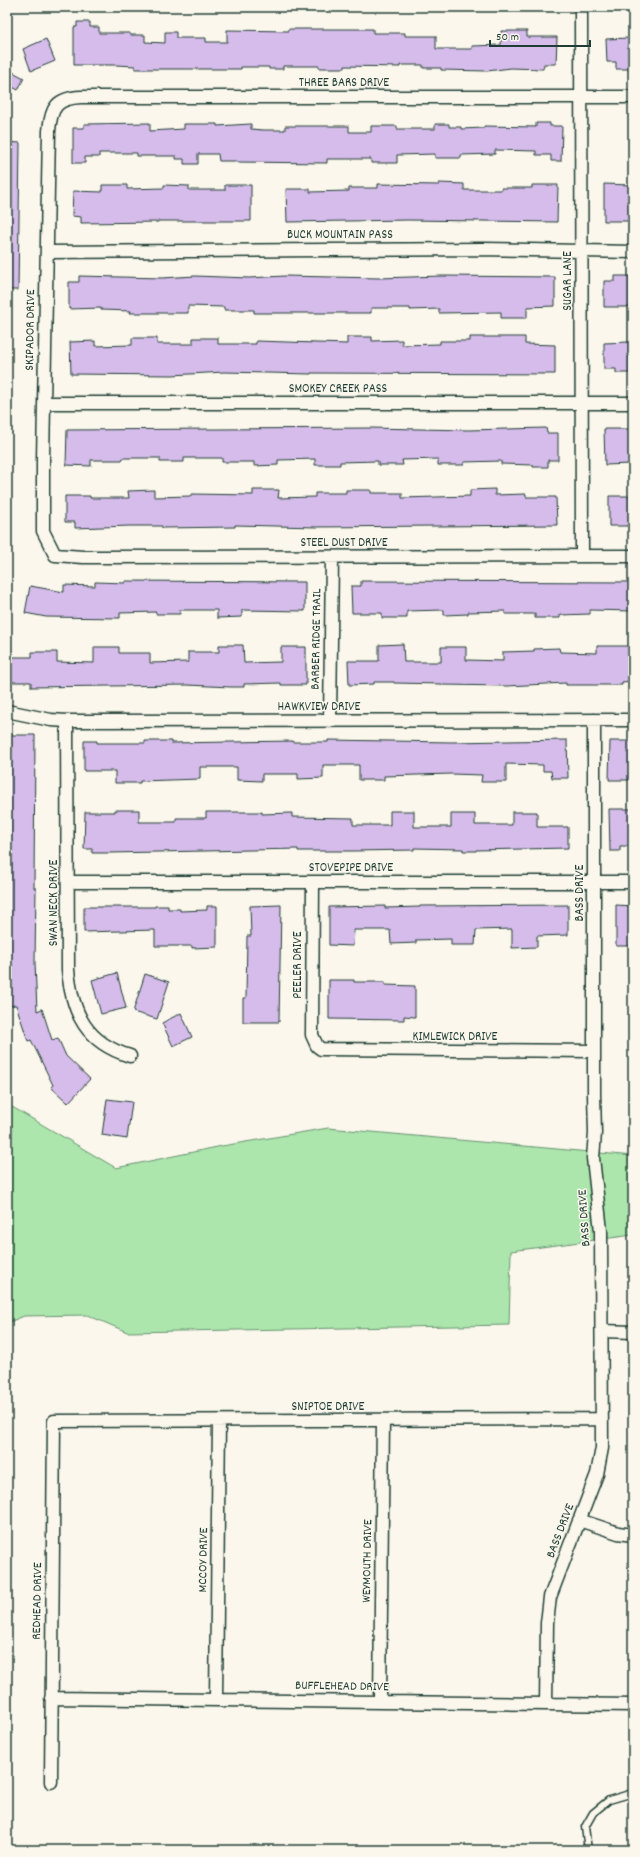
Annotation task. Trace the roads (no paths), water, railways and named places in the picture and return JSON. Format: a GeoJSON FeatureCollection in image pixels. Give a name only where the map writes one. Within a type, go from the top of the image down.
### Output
{"type":"FeatureCollection","features":[{"type":"Feature","properties":{"kind":"street","name":"SUGAR LANE"},"geometry":{"type":"LineString","coordinates":[[582,7],[582,556]]}},
{"type":"Feature","properties":{"kind":"street","name":"THREE BARS DRIVE"},"geometry":{"type":"LineString","coordinates":[[57,104],[68,98],[81,97],[633,97]]}},
{"type":"Feature","properties":{"kind":"street","name":"SKIPADOR DRIVE"},"geometry":{"type":"LineString","coordinates":[[55,555],[43,531],[49,131],[50,118],[57,104]]}},
{"type":"Feature","properties":{"kind":"street","name":"BUCK MOUNTAIN PASS"},"geometry":{"type":"LineString","coordinates":[[47,252],[476,249],[633,252]]}},
{"type":"Feature","properties":{"kind":"street","name":"SMOKEY CREEK PASS"},"geometry":{"type":"LineString","coordinates":[[44,402],[633,403]]}},
{"type":"Feature","properties":{"kind":"street","name":"STEEL DUST DRIVE"},"geometry":{"type":"LineString","coordinates":[[55,555],[83,557],[633,556]]}},
{"type":"Feature","properties":{"kind":"street","name":"BARBER RIDGE TRAIL"},"geometry":{"type":"LineString","coordinates":[[330,721],[332,557]]}},
{"type":"Feature","properties":{"kind":"street","name":"HAWKVIEW DRIVE"},"geometry":{"type":"LineString","coordinates":[[7,711],[51,720],[67,721],[633,720]]}},
{"type":"Feature","properties":{"kind":"street","name":"BASS DRIVE"},"geometry":{"type":"LineString","coordinates":[[546,1704],[548,1610],[550,1597],[597,1474],[600,1460],[602,1419],[601,1227],[593,1158],[595,1133],[594,720]]}},
{"type":"Feature","properties":{"kind":"street","name":"SWAN NECK DRIVE"},"geometry":{"type":"LineString","coordinates":[[67,721],[69,882],[68,970],[72,996],[82,1023],[91,1034],[111,1050],[130,1056]]}},
{"type":"Feature","properties":{"kind":"street","name":"STOVEPIPE DRIVE"},"geometry":{"type":"LineString","coordinates":[[69,882],[633,882]]}},
{"type":"Feature","properties":{"kind":"street","name":"PEELER DRIVE"},"geometry":{"type":"LineString","coordinates":[[312,882],[312,1035],[316,1046]]}},
{"type":"Feature","properties":{"kind":"street","name":"KIMLEWICK DRIVE"},"geometry":{"type":"LineString","coordinates":[[316,1046],[328,1050],[594,1051]]}},
{"type":"Feature","properties":{"kind":"street"},"geometry":{"type":"LineString","coordinates":[[602,1331],[633,1332]]}},
{"type":"Feature","properties":{"kind":"street","name":"SNIPTOE DRIVE"},"geometry":{"type":"LineString","coordinates":[[54,1421],[602,1419]]}},
{"type":"Feature","properties":{"kind":"street","name":"WEYMOUTH DRIVE"},"geometry":{"type":"LineString","coordinates":[[380,1702],[383,1420]]}},
{"type":"Feature","properties":{"kind":"street","name":"REDHEAD DRIVE"},"geometry":{"type":"LineString","coordinates":[[51,1782],[54,1421]]}},
{"type":"Feature","properties":{"kind":"street","name":"MCCOY DRIVE"},"geometry":{"type":"LineString","coordinates":[[216,1699],[219,1421]]}},
{"type":"Feature","properties":{"kind":"street"},"geometry":{"type":"LineString","coordinates":[[580,1520],[618,1533],[633,1534]]}},
{"type":"Feature","properties":{"kind":"street","name":"BUFFLEHEAD DRIVE"},"geometry":{"type":"LineString","coordinates":[[51,1698],[633,1705]]}},
{"type":"Feature","properties":{"kind":"lane"},"geometry":{"type":"LineString","coordinates":[[588,1850],[585,1827],[593,1813],[609,1800],[633,1793]]}}]}
